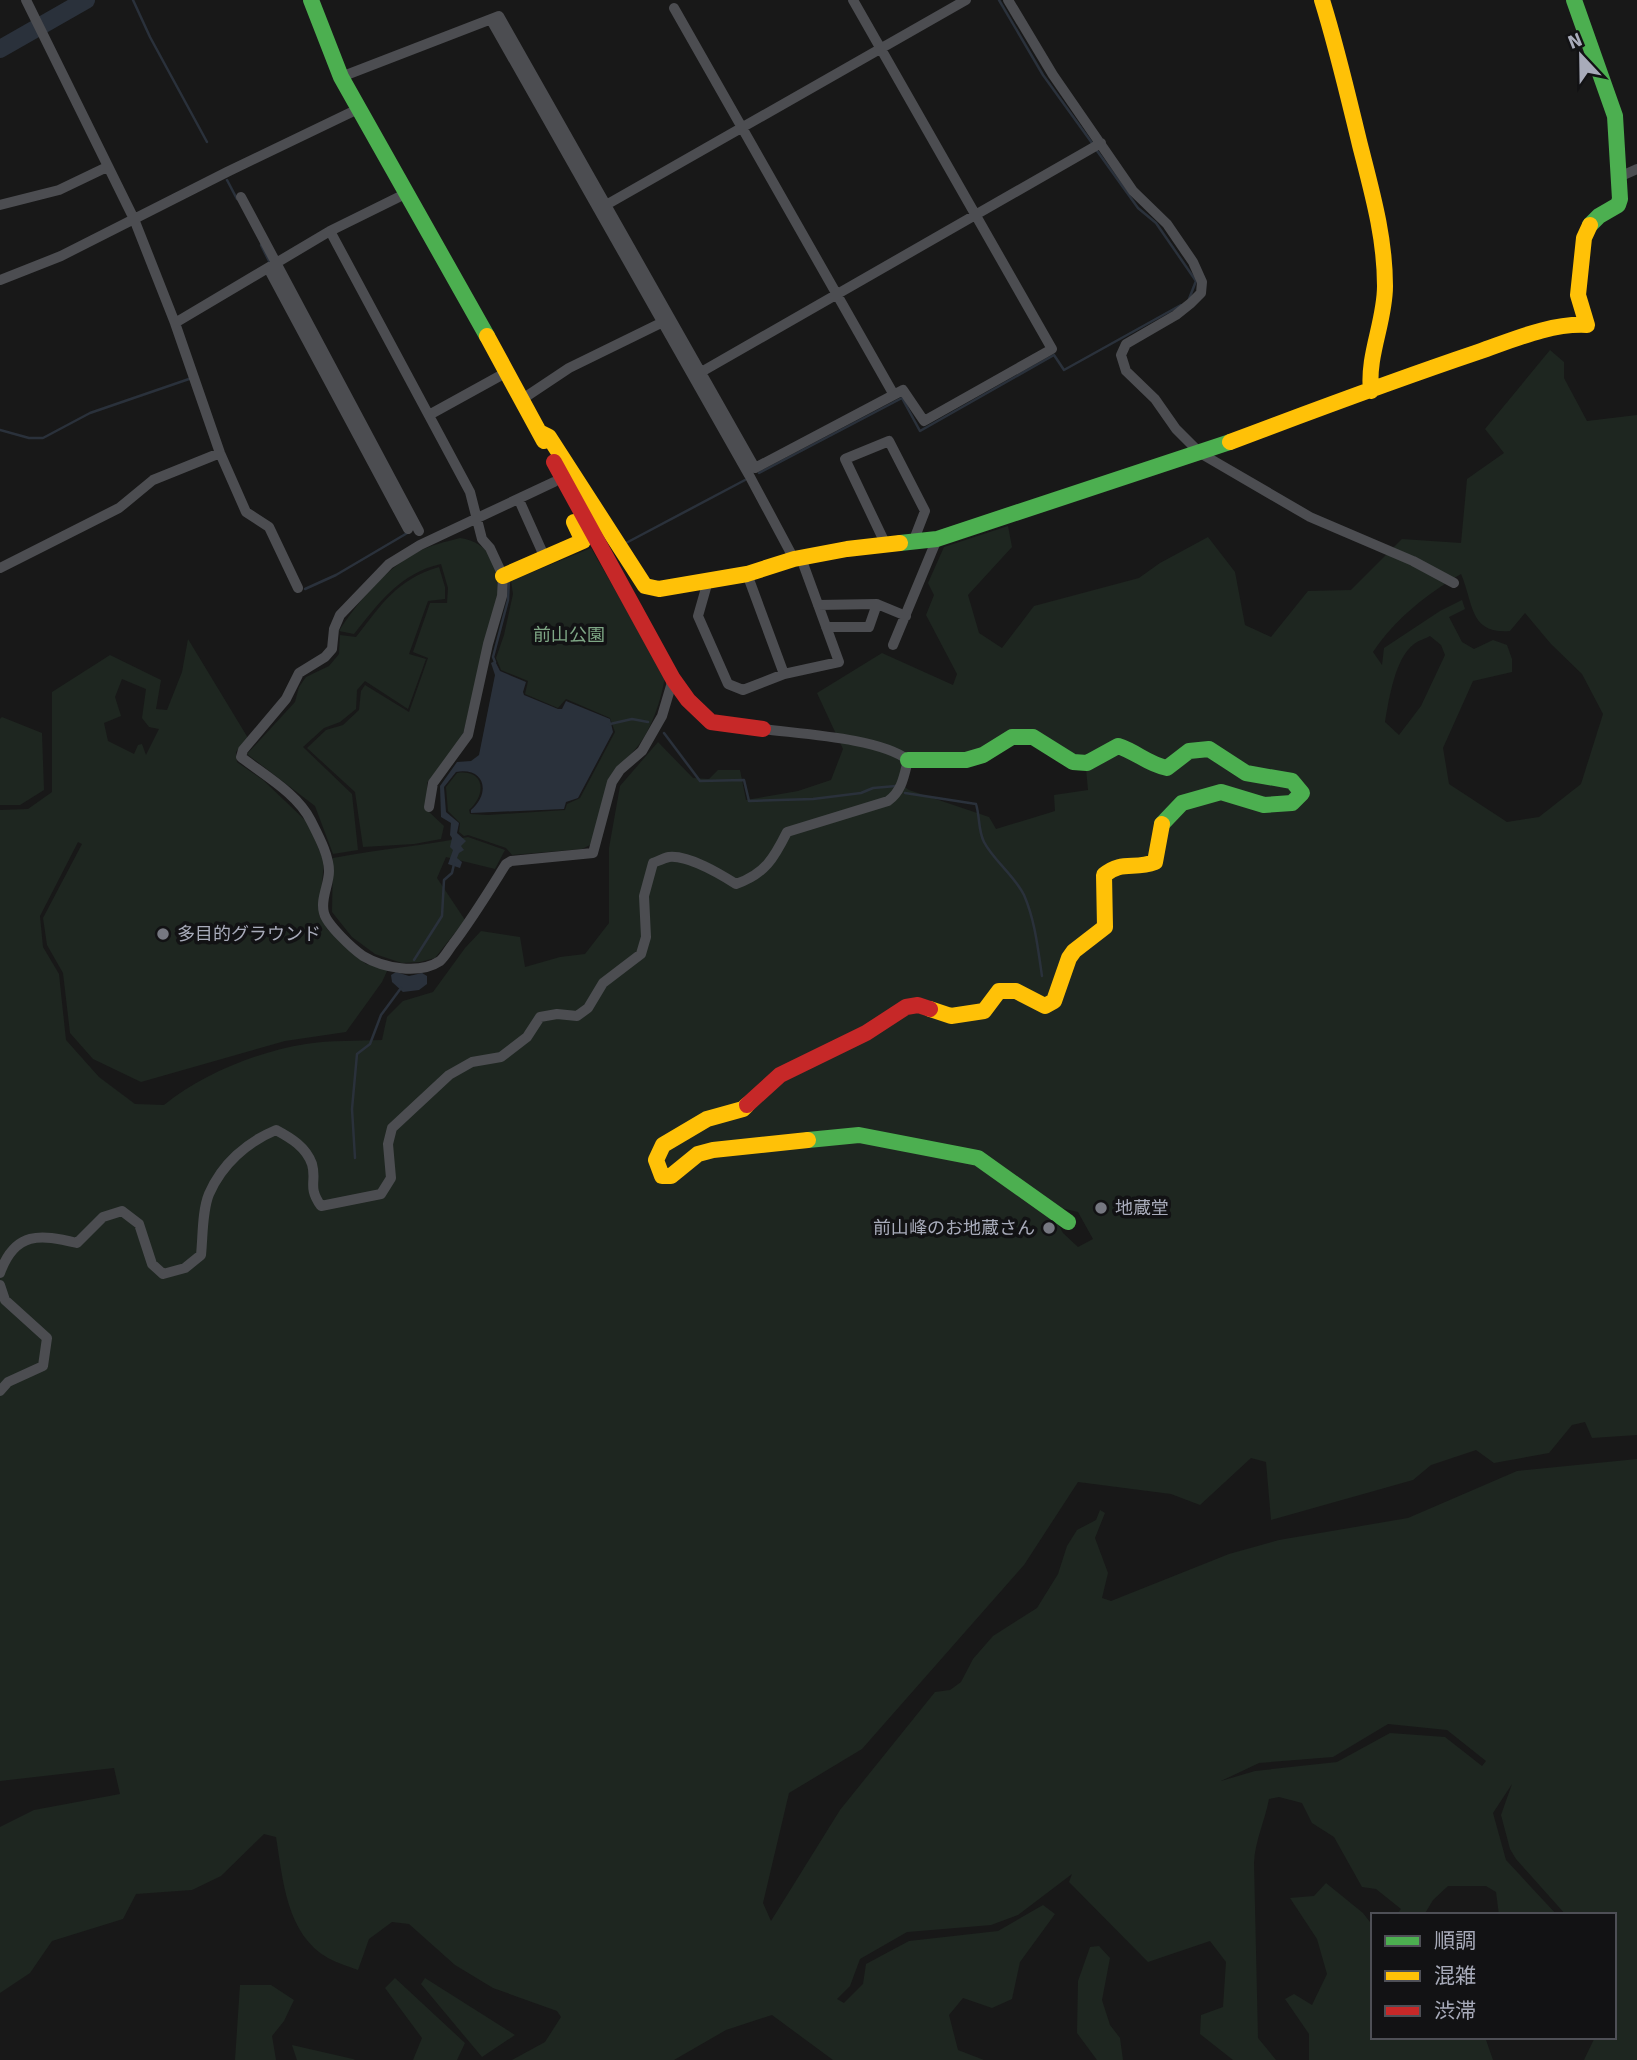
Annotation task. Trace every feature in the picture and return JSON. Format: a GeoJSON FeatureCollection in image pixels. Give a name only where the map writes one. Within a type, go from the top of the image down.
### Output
{"type":"FeatureCollection","features":[{"type":"Feature","properties":{"kind":"street"},"geometry":{"type":"LineString","coordinates":[[26,0],[134,219],[175,323],[220,453],[246,512],[269,527],[298,588]]}},
{"type":"Feature","properties":{"kind":"street"},"geometry":{"type":"LineString","coordinates":[[312,0],[341,77],[507,372],[591,532],[673,679],[688,700],[710,722],[857,742],[899,753],[908,760],[966,760],[983,755],[1012,737],[1033,737],[1073,762],[1087,763],[1118,746],[1133,751],[1151,765],[1167,768],[1189,751],[1209,748],[1246,773],[1292,781],[1302,793],[1292,803],[1264,804],[1220,792],[1182,803],[1162,823],[1155,862],[1144,866],[1115,866],[1104,875],[1105,927],[1069,958],[1054,1001],[1045,1006],[1016,991],[999,991],[984,1010],[951,1016],[918,1005],[906,1007],[866,1033],[780,1075],[743,1109],[707,1119],[663,1145],[656,1160],[663,1175],[671,1176],[698,1154],[713,1150],[859,1135],[875,1137],[978,1157],[1068,1222]]}},
{"type":"Feature","properties":{"kind":"street"},"geometry":{"type":"LineString","coordinates":[[491,20],[663,322],[755,467],[903,390],[924,421],[1052,349],[853,0]]}},
{"type":"Feature","properties":{"kind":"street"},"geometry":{"type":"LineString","coordinates":[[606,205],[966,0]]}},
{"type":"Feature","properties":{"kind":"street"},"geometry":{"type":"LineString","coordinates":[[1008,0],[1053,75],[1100,144],[1133,191],[1167,224],[1193,262],[1202,282],[1201,293],[1191,303],[1176,315],[1126,344],[1121,355],[1126,371],[1155,399],[1177,429],[1200,453],[1310,517],[1413,561],[1454,583]]}},
{"type":"Feature","properties":{"kind":"street"},"geometry":{"type":"LineString","coordinates":[[1322,0],[1382,232],[1385,287],[1369,372],[1370,391]]}},
{"type":"Feature","properties":{"kind":"street"},"geometry":{"type":"LineString","coordinates":[[539,432],[549,437],[645,586],[659,589],[747,574],[797,558],[846,549],[937,539],[1200,453],[1540,331],[1570,324],[1587,325],[1578,295],[1584,238],[1590,225],[1618,205],[1620,199],[1615,116],[1574,0]]}},
{"type":"Feature","properties":{"kind":"street"},"geometry":{"type":"LineString","coordinates":[[674,8],[894,395]]}},
{"type":"Feature","properties":{"kind":"street"},"geometry":{"type":"LineString","coordinates":[[341,77],[499,16],[606,205],[797,558],[839,663],[784,674],[743,690],[727,684],[698,615],[708,581]]}},
{"type":"Feature","properties":{"kind":"street"},"geometry":{"type":"LineString","coordinates":[[0,280],[61,256],[358,109]]}},
{"type":"Feature","properties":{"kind":"street"},"geometry":{"type":"LineString","coordinates":[[698,375],[1100,144]]}},
{"type":"Feature","properties":{"kind":"street"},"geometry":{"type":"LineString","coordinates":[[0,205],[59,190],[107,167]]}},
{"type":"Feature","properties":{"kind":"street"},"geometry":{"type":"LineString","coordinates":[[1619,177],[1637,169]]}},
{"type":"Feature","properties":{"kind":"street"},"geometry":{"type":"LineString","coordinates":[[175,323],[330,231],[405,194]]}},
{"type":"Feature","properties":{"kind":"street"},"geometry":{"type":"LineString","coordinates":[[241,197],[272,266],[414,531]]}},
{"type":"Feature","properties":{"kind":"street"},"geometry":{"type":"LineString","coordinates":[[330,231],[470,492],[482,539],[490,548],[503,576],[502,596],[488,644],[468,735],[433,783],[429,807]]}},
{"type":"Feature","properties":{"kind":"street"},"geometry":{"type":"LineString","coordinates":[[521,400],[569,368],[663,322]]}},
{"type":"Feature","properties":{"kind":"street"},"geometry":{"type":"LineString","coordinates":[[429,415],[507,372]]}},
{"type":"Feature","properties":{"kind":"street"},"geometry":{"type":"LineString","coordinates":[[503,576],[583,541],[535,440],[539,432]]}},
{"type":"Feature","properties":{"kind":"street"},"geometry":{"type":"LineString","coordinates":[[886,545],[845,459],[889,440],[925,511],[913,542]]}},
{"type":"Feature","properties":{"kind":"street"},"geometry":{"type":"LineString","coordinates":[[0,568],[119,508],[153,480],[220,453]]}},
{"type":"Feature","properties":{"kind":"street"},"geometry":{"type":"LineString","coordinates":[[554,482],[420,545],[389,564],[340,615],[334,629],[332,649],[325,657],[299,673],[286,699],[243,750],[240,757],[279,786],[310,819],[328,861],[329,872],[324,899],[324,913],[328,921],[354,949],[373,961],[398,968],[415,969],[440,961],[464,930],[506,864],[511,861],[593,853],[612,782],[642,751],[662,716],[673,679]]}},
{"type":"Feature","properties":{"kind":"street"},"geometry":{"type":"LineString","coordinates":[[519,500],[545,558]]}},
{"type":"Feature","properties":{"kind":"street"},"geometry":{"type":"LineString","coordinates":[[893,645],[937,539]]}},
{"type":"Feature","properties":{"kind":"street"},"geometry":{"type":"LineString","coordinates":[[747,574],[784,674]]}},
{"type":"Feature","properties":{"kind":"street"},"geometry":{"type":"LineString","coordinates":[[818,605],[877,604],[906,616]]}},
{"type":"Feature","properties":{"kind":"street"},"geometry":{"type":"LineString","coordinates":[[826,627],[869,627],[877,604]]}},
{"type":"Feature","properties":{"kind":"street"},"geometry":{"type":"LineString","coordinates":[[0,1273],[7,1254],[26,1239],[50,1237],[78,1244],[103,1217],[122,1211],[139,1223],[152,1264],[163,1274],[185,1268],[201,1255],[209,1195],[232,1158],[257,1138],[276,1130],[297,1141],[312,1164],[313,1194],[321,1206],[381,1194],[391,1178],[388,1144],[392,1128],[449,1075],[472,1062],[501,1056],[527,1037],[540,1017],[557,1014],[577,1016],[588,1008],[603,983],[641,954],[646,937],[644,896],[653,863],[669,857],[690,861],[714,870],[736,884],[752,878],[774,858],[787,832],[892,799],[903,781],[908,760]]}},
{"type":"Feature","properties":{"kind":"street"},"geometry":{"type":"LineString","coordinates":[[0,1285],[5,1300],[47,1338],[43,1366],[8,1382],[0,1391]]}},
{"type":"Feature","properties":{"kind":"green space"},"geometry":{"type":"Polygon","coordinates":[[[1550,350],[1564,362],[1564,378],[1587,421],[1637,415],[1637,1435],[1592,1438],[1585,1422],[1572,1425],[1549,1453],[1494,1463],[1476,1450],[1431,1465],[1413,1480],[1271,1520],[1266,1462],[1251,1458],[1200,1505],[1171,1494],[1078,1482],[1024,1565],[862,1749],[789,1793],[763,1903],[771,1921],[840,1810],[935,1692],[950,1690],[961,1682],[973,1659],[993,1636],[1037,1608],[1058,1574],[1067,1546],[1077,1530],[1096,1520],[1100,1510],[1105,1513],[1095,1538],[1108,1573],[1102,1598],[1111,1601],[1229,1554],[1279,1540],[1408,1518],[1517,1471],[1637,1459],[1637,2060],[1584,2060],[1594,2039],[1616,2039],[1616,1913],[1564,1913],[1516,1859],[1510,1849],[1501,1815],[1512,1784],[1493,1813],[1506,1860],[1555,1913],[1499,1913],[1496,1892],[1486,1886],[1448,1886],[1433,1900],[1425,1913],[1398,1913],[1401,1909],[1376,1889],[1362,1887],[1334,1837],[1312,1823],[1302,1803],[1279,1797],[1269,1799],[1254,1863],[1258,2038],[1276,2060],[1233,2060],[1200,2034],[1201,2015],[1223,2007],[1226,1962],[1210,1941],[1148,1962],[1069,1882],[1072,1874],[1018,1915],[991,1925],[907,1932],[860,1959],[850,1986],[837,1999],[844,2003],[863,1984],[866,1964],[909,1941],[998,1931],[1043,1905],[1055,1914],[1020,1962],[1012,1999],[992,2008],[963,1998],[949,2015],[958,2050],[984,2060],[833,2060],[772,2015],[726,2030],[674,2060],[512,2060],[545,2042],[561,2017],[557,2011],[493,1988],[455,1965],[409,1924],[392,1922],[369,1939],[358,1970],[328,1958],[314,1948],[295,1920],[284,1887],[276,1837],[264,1834],[221,1876],[192,1890],[136,1894],[123,1919],[52,1941],[30,1973],[0,1993],[0,1827],[34,1810],[120,1794],[114,1768],[0,1781],[0,810],[28,809],[52,792],[52,692],[110,655],[161,680],[156,709],[167,710],[182,672],[188,639],[248,738],[236,752],[237,762],[263,780],[308,823],[324,862],[319,915],[328,930],[366,964],[388,969],[382,982],[346,1032],[285,1041],[141,1082],[93,1059],[70,1033],[63,973],[47,945],[43,918],[82,844],[78,842],[40,916],[43,947],[59,974],[66,1040],[99,1077],[135,1104],[164,1105],[213,1074],[268,1053],[315,1043],[382,1040],[387,1017],[403,1001],[433,992],[481,931],[520,937],[525,967],[560,957],[585,954],[609,923],[609,848],[620,786],[658,742],[693,778],[709,779],[718,770],[740,770],[746,800],[798,791],[831,780],[843,749],[817,693],[882,653],[953,685],[957,674],[926,615],[934,595],[928,583],[944,547],[1008,526],[1012,547],[968,595],[979,633],[1002,648],[1034,606],[1139,578],[1160,563],[1208,537],[1235,572],[1245,625],[1271,637],[1308,591],[1351,590],[1402,539],[1461,543],[1467,479],[1504,453],[1485,429],[1550,350]],[[1461,574],[1412,608],[1373,652],[1382,665],[1384,648],[1440,611],[1462,600],[1465,609],[1449,617],[1462,642],[1474,649],[1493,640],[1507,645],[1512,659],[1512,672],[1473,681],[1443,748],[1449,784],[1507,822],[1539,817],[1581,784],[1603,714],[1582,674],[1551,644],[1525,613],[1510,631],[1487,628],[1480,622],[1471,606],[1461,574]],[[1430,636],[1407,650],[1394,680],[1385,722],[1399,735],[1421,706],[1445,655],[1441,645],[1430,636]],[[122,679],[115,697],[121,716],[104,723],[108,741],[134,754],[138,745],[142,744],[146,755],[159,729],[149,727],[142,718],[146,689],[122,679]],[[1036,734],[966,756],[907,755],[899,783],[909,790],[989,817],[996,829],[1055,811],[1054,795],[1088,790],[1085,758],[1074,757],[1036,734]],[[1057,1207],[1054,1217],[1063,1233],[1078,1247],[1093,1239],[1078,1212],[1057,1207]],[[1388,1724],[1333,1757],[1259,1763],[1221,1781],[1255,1771],[1337,1762],[1390,1733],[1445,1737],[1482,1766],[1486,1761],[1447,1730],[1388,1724]]]}},
{"type":"Feature","properties":{"kind":"green space"},"geometry":{"type":"Polygon","coordinates":[[[460,538],[479,544],[490,556],[496,572],[498,592],[462,738],[427,783],[427,810],[444,826],[441,839],[414,844],[363,847],[355,792],[307,748],[326,730],[343,725],[359,710],[361,691],[365,685],[409,712],[428,658],[413,652],[430,603],[447,603],[448,588],[441,564],[414,574],[402,582],[354,634],[339,631],[364,597],[394,567],[422,550],[460,538]]]}},
{"type":"Feature","properties":{"kind":"green space","name":"前山公園"},"geometry":{"type":"Polygon","coordinates":[[[591,548],[665,677],[660,699],[648,731],[628,757],[590,845],[582,849],[512,855],[506,848],[464,836],[459,832],[460,823],[448,811],[446,787],[457,773],[473,775],[478,779],[479,797],[469,810],[470,814],[565,810],[567,804],[580,798],[615,732],[610,718],[566,699],[558,708],[525,694],[528,681],[501,670],[496,658],[513,594],[511,581],[591,548]]]}},
{"type":"Feature","properties":{"kind":"green space"},"geometry":{"type":"Polygon","coordinates":[[[439,567],[445,587],[445,599],[428,601],[409,654],[426,659],[408,709],[365,681],[357,690],[356,709],[340,722],[324,728],[303,747],[352,794],[358,850],[333,854],[315,806],[247,754],[295,702],[299,687],[306,677],[329,666],[339,654],[340,635],[356,637],[383,603],[401,586],[424,572],[439,567]]]}},
{"type":"Feature","properties":{"kind":"green space"},"geometry":{"type":"Polygon","coordinates":[[[2,717],[42,733],[44,790],[20,805],[0,805],[2,717]]]}},
{"type":"Feature","properties":{"kind":"green space"},"geometry":{"type":"Polygon","coordinates":[[[468,837],[505,850],[495,869],[446,857],[437,878],[465,920],[435,958],[402,963],[375,954],[352,937],[332,912],[333,858],[468,837]]]}},
{"type":"Feature","properties":{"kind":"green space"},"geometry":{"type":"Polygon","coordinates":[[[1326,1883],[1363,1913],[1371,1923],[1371,2039],[1486,2039],[1493,2060],[1309,2060],[1309,2034],[1285,1999],[1294,1994],[1312,2005],[1327,1974],[1317,1939],[1290,1898],[1314,1896],[1326,1883]]]}},
{"type":"Feature","properties":{"kind":"green space"},"geometry":{"type":"Polygon","coordinates":[[[1099,1946],[1110,1958],[1102,2000],[1110,2025],[1120,2038],[1123,2060],[1097,2060],[1077,2033],[1078,1981],[1090,1947],[1099,1946]]]}},
{"type":"Feature","properties":{"kind":"green space"},"geometry":{"type":"Polygon","coordinates":[[[395,1978],[465,2043],[457,2060],[413,2060],[422,2038],[385,1988],[395,1978]]]}},
{"type":"Feature","properties":{"kind":"green space"},"geometry":{"type":"Polygon","coordinates":[[[425,1978],[515,2035],[482,2057],[421,1984],[425,1978]]]}},
{"type":"Feature","properties":{"kind":"green space"},"geometry":{"type":"Polygon","coordinates":[[[240,1985],[271,1985],[294,2000],[284,2021],[272,2036],[276,2060],[235,2060],[240,1985]]]}},
{"type":"Feature","properties":{"kind":"green space"},"geometry":{"type":"Polygon","coordinates":[[[292,2045],[353,2059],[355,2060],[297,2060],[292,2045]]]}},
{"type":"Feature","properties":{"kind":"shaded area"},"geometry":{"type":"Polygon","coordinates":[[[495,661],[500,671],[526,682],[524,695],[558,709],[562,709],[566,701],[610,719],[613,732],[578,798],[566,802],[564,809],[471,813],[481,796],[482,783],[473,773],[456,772],[444,787],[446,812],[459,823],[457,833],[466,841],[461,846],[464,850],[457,858],[462,862],[460,868],[448,864],[453,850],[450,847],[451,823],[441,817],[440,786],[457,762],[471,761],[479,755],[495,675],[491,663],[495,661]]]}},
{"type":"Feature","properties":{"kind":"shaded area"},"geometry":{"type":"Polygon","coordinates":[[[396,972],[409,976],[422,973],[427,976],[427,984],[419,990],[403,992],[392,982],[391,975],[396,972]]]}},
{"type":"Feature","properties":{"kind":"waterway"},"geometry":{"type":"LineString","coordinates":[[0,49],[86,0]]}},
{"type":"Feature","properties":{"kind":"waterway"},"geometry":{"type":"LineString","coordinates":[[133,0],[207,142]]}},
{"type":"Feature","properties":{"kind":"waterway"},"geometry":{"type":"LineString","coordinates":[[999,0],[1043,75],[1092,143]]}},
{"type":"Feature","properties":{"kind":"waterway"},"geometry":{"type":"LineString","coordinates":[[1095,148],[1138,208],[1156,223],[1196,281],[1189,299]]}},
{"type":"Feature","properties":{"kind":"waterway"},"geometry":{"type":"LineString","coordinates":[[227,180],[237,199]]}},
{"type":"Feature","properties":{"kind":"waterway"},"geometry":{"type":"LineString","coordinates":[[261,245],[269,261]]}},
{"type":"Feature","properties":{"kind":"waterway"},"geometry":{"type":"LineString","coordinates":[[759,473],[902,398],[920,431],[1054,355],[1064,370],[1181,305]]}},
{"type":"Feature","properties":{"kind":"waterway"},"geometry":{"type":"LineString","coordinates":[[0,430],[29,438],[43,438],[90,413],[189,379]]}},
{"type":"Feature","properties":{"kind":"waterway"},"geometry":{"type":"LineString","coordinates":[[626,543],[745,480]]}},
{"type":"Feature","properties":{"kind":"waterway"},"geometry":{"type":"LineString","coordinates":[[305,589],[336,575],[409,532]]}},
{"type":"Feature","properties":{"kind":"waterway"},"geometry":{"type":"LineString","coordinates":[[495,662],[493,657],[508,600],[509,580]]}},
{"type":"Feature","properties":{"kind":"waterway"},"geometry":{"type":"LineString","coordinates":[[610,724],[632,719],[648,722]]}},
{"type":"Feature","properties":{"kind":"waterway"},"geometry":{"type":"LineString","coordinates":[[664,733],[700,781],[744,780],[749,801],[813,799],[896,786]]}},
{"type":"Feature","properties":{"kind":"waterway"},"geometry":{"type":"LineString","coordinates":[[905,793],[976,804],[984,842],[1020,888],[1028,905],[1042,976]]}},
{"type":"Feature","properties":{"kind":"waterway"},"geometry":{"type":"LineString","coordinates":[[414,960],[442,916],[444,880],[452,873],[454,864]]}},
{"type":"Feature","properties":{"kind":"waterway"},"geometry":{"type":"LineString","coordinates":[[355,1158],[352,1109],[357,1054],[370,1044],[381,1015],[401,988]]}},
{"type":"Feature","properties":{"kind":"traffic: fast"},"geometry":{"type":"LineString","coordinates":[[311,0],[341,77],[487,336]]}},
{"type":"Feature","properties":{"kind":"traffic: fast"},"geometry":{"type":"LineString","coordinates":[[1574,0],[1615,116],[1620,199],[1618,205],[1590,225]]}},
{"type":"Feature","properties":{"kind":"traffic: fast"},"geometry":{"type":"LineString","coordinates":[[900,543],[937,539],[1230,442]]}},
{"type":"Feature","properties":{"kind":"traffic: fast"},"geometry":{"type":"LineString","coordinates":[[908,760],[966,760],[983,755],[1012,737],[1033,737],[1073,762],[1087,763],[1118,746],[1167,768],[1189,751],[1209,749],[1246,773],[1292,781],[1302,793],[1292,803],[1264,805],[1221,792],[1182,803],[1162,824]]}},
{"type":"Feature","properties":{"kind":"traffic: fast"},"geometry":{"type":"LineString","coordinates":[[808,1140],[859,1135],[978,1158],[1068,1222]]}},
{"type":"Feature","properties":{"kind":"traffic: slow"},"geometry":{"type":"LineString","coordinates":[[1322,0],[1369,180],[1383,250],[1384,299],[1370,378],[1371,391]]}},
{"type":"Feature","properties":{"kind":"traffic: slow"},"geometry":{"type":"LineString","coordinates":[[1230,442],[1518,338],[1559,327],[1587,325],[1578,295],[1584,238],[1590,225]]}},
{"type":"Feature","properties":{"kind":"traffic: slow"},"geometry":{"type":"LineString","coordinates":[[487,336],[544,441]]}},
{"type":"Feature","properties":{"kind":"traffic: slow"},"geometry":{"type":"LineString","coordinates":[[539,432],[549,437],[645,586],[659,589],[747,574],[794,559],[900,543]]}},
{"type":"Feature","properties":{"kind":"traffic: slow"},"geometry":{"type":"LineString","coordinates":[[503,576],[583,541],[574,522]]}},
{"type":"Feature","properties":{"kind":"traffic: slow"},"geometry":{"type":"LineString","coordinates":[[930,1009],[951,1016],[984,1011],[999,991],[1016,991],[1045,1006],[1054,1001],[1069,958],[1105,927],[1104,875],[1123,866],[1155,862],[1162,824]]}},
{"type":"Feature","properties":{"kind":"traffic: slow"},"geometry":{"type":"LineString","coordinates":[[747,1105],[743,1109],[707,1119],[663,1145],[656,1160],[662,1176],[671,1176],[698,1154],[713,1150],[808,1140]]}},
{"type":"Feature","properties":{"kind":"traffic: jam"},"geometry":{"type":"LineString","coordinates":[[554,462],[673,679],[688,700],[711,722],[763,729]]}},
{"type":"Feature","properties":{"kind":"traffic: jam"},"geometry":{"type":"LineString","coordinates":[[747,1105],[780,1075],[866,1033],[906,1007],[918,1005],[930,1009]]}},
{"type":"Feature","properties":{"kind":"place","name":"多目的グラウンド"},"geometry":{"type":"Point","coordinates":[163,934]}},
{"type":"Feature","properties":{"kind":"place","name":"地蔵堂"},"geometry":{"type":"Point","coordinates":[1101,1208]}},
{"type":"Feature","properties":{"kind":"place","name":"前山峰のお地蔵さん"},"geometry":{"type":"Point","coordinates":[1049,1228]}}]}
